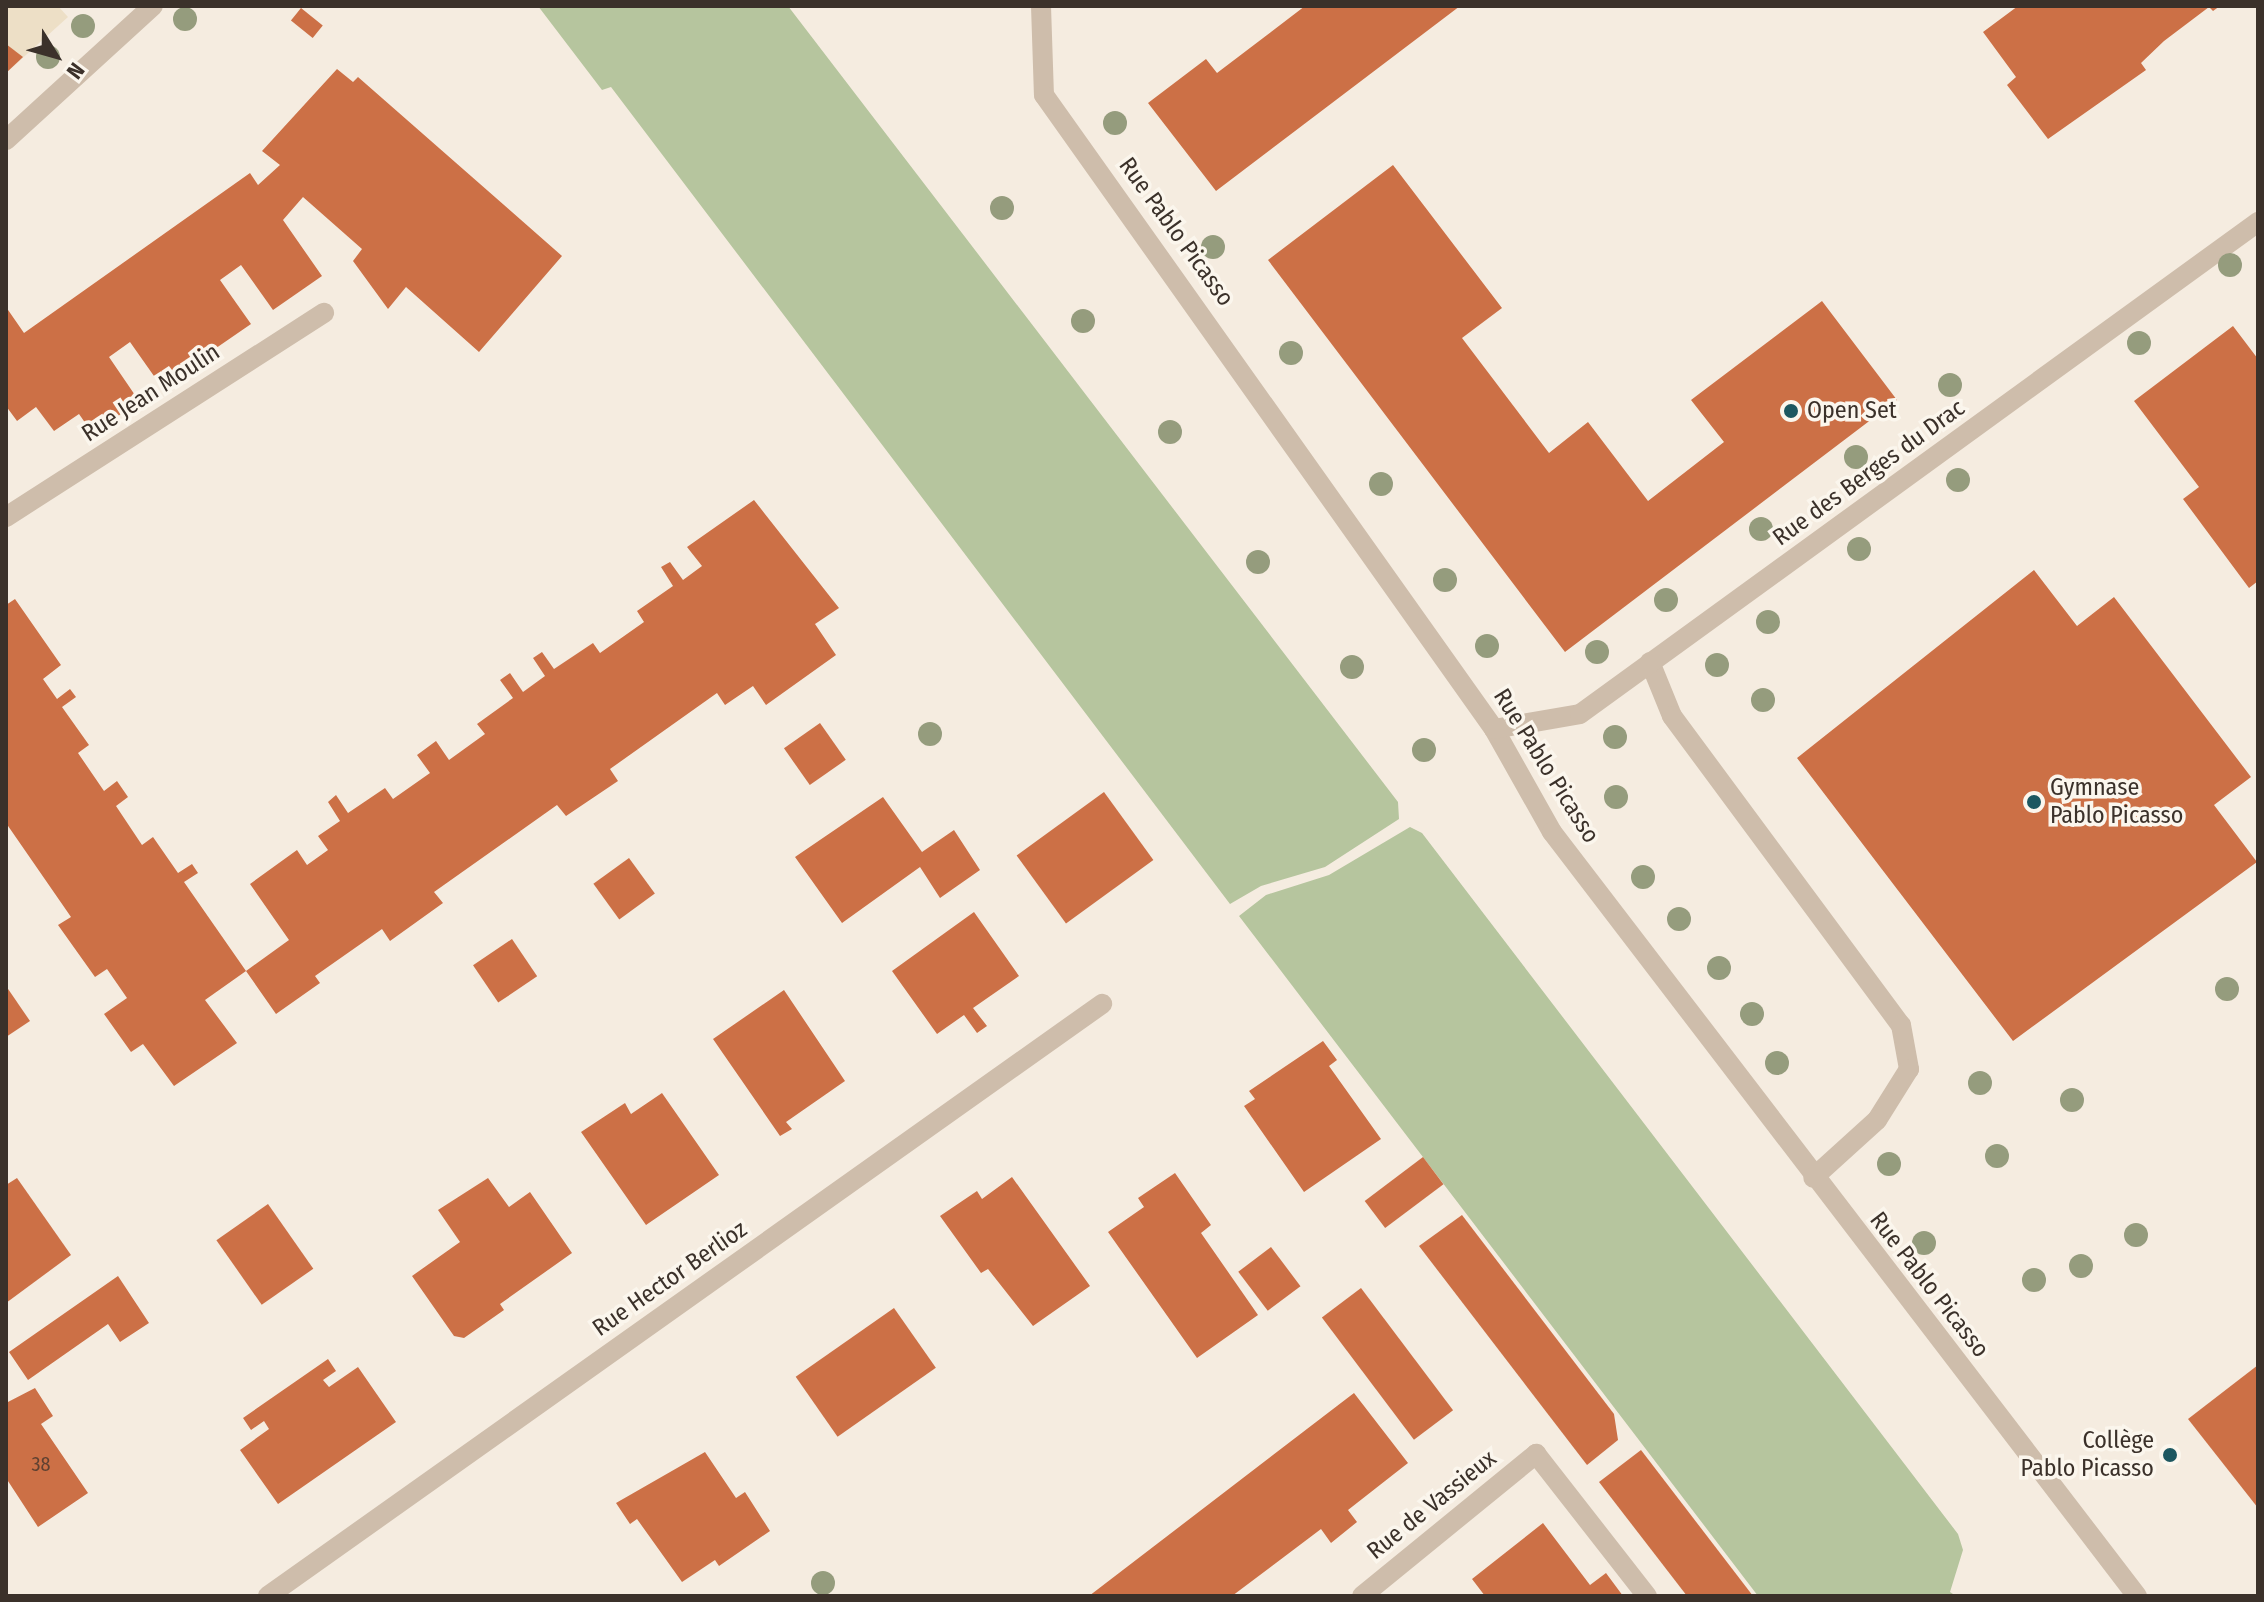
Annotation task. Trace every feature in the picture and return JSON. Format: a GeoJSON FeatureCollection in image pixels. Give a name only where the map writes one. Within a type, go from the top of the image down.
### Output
{"type":"FeatureCollection","features":[{"type":"Feature","properties":{"kind":"street"},"geometry":{"type":"LineString","coordinates":[[6,140],[153,6]]}},
{"type":"Feature","properties":{"kind":"street","name":"Rue Pablo Picasso"},"geometry":{"type":"LineString","coordinates":[[1041,6],[1044,95],[1494,729],[1552,832],[1813,1178],[2137,1596]]}},
{"type":"Feature","properties":{"kind":"street","name":"Rue des Berges du Drac"},"geometry":{"type":"LineString","coordinates":[[1494,729],[1580,714],[2258,222]]}},
{"type":"Feature","properties":{"kind":"street","name":"Rue Jean Moulin"},"geometry":{"type":"LineString","coordinates":[[6,517],[324,313]]}},
{"type":"Feature","properties":{"kind":"street"},"geometry":{"type":"LineString","coordinates":[[1650,662],[1672,716],[1901,1025],[1909,1069],[1877,1120],[1813,1178]]}},
{"type":"Feature","properties":{"kind":"street","name":"Rue Hector Berlioz"},"geometry":{"type":"LineString","coordinates":[[268,1596],[1102,1004]]}},
{"type":"Feature","properties":{"kind":"street","name":"Rue de Vassieux"},"geometry":{"type":"LineString","coordinates":[[1370,1593],[1536,1454],[1647,1596]]}},
{"type":"Feature","properties":{"kind":"green space"},"geometry":{"type":"Polygon","coordinates":[[[538,6],[788,6],[1398,802],[1399,819],[1325,867],[1261,886],[1230,904],[611,87],[602,90],[538,6]]]}},
{"type":"Feature","properties":{"kind":"green space"},"geometry":{"type":"Polygon","coordinates":[[[1410,827],[1422,833],[1958,1534],[1963,1550],[1950,1592],[1956,1596],[1758,1596],[1239,916],[1266,895],[1329,875],[1410,827]]]}},
{"type":"Feature","properties":{"kind":"shaded area"},"geometry":{"type":"Polygon","coordinates":[[[6,6],[58,6],[68,17],[6,73],[6,6]]]}},
{"type":"Feature","properties":{"kind":"building"},"geometry":{"type":"Polygon","coordinates":[[[1305,6],[1460,6],[1216,191],[1148,103],[1206,59],[1217,73],[1305,6]]]}},
{"type":"Feature","properties":{"kind":"building"},"geometry":{"type":"Polygon","coordinates":[[[2018,6],[2220,6],[2213,11],[2209,7],[2164,41],[2141,63],[2146,70],[2048,139],[2007,85],[2016,77],[1983,32],[2018,6]]]}},
{"type":"Feature","properties":{"kind":"building"},"geometry":{"type":"Polygon","coordinates":[[[301,8],[323,26],[313,38],[291,20],[301,8]]]}},
{"type":"Feature","properties":{"kind":"building"},"geometry":{"type":"Polygon","coordinates":[[[6,44],[23,57],[6,73],[6,44]]]}},
{"type":"Feature","properties":{"kind":"building"},"geometry":{"type":"Polygon","coordinates":[[[337,69],[353,82],[358,77],[562,256],[479,352],[406,287],[388,309],[353,261],[362,249],[303,197],[283,220],[322,276],[273,310],[241,265],[220,280],[251,324],[161,386],[130,342],[109,357],[139,401],[93,434],[79,414],[54,431],[36,407],[17,421],[6,406],[6,307],[24,333],[250,173],[258,185],[280,165],[262,151],[337,69]]]}},
{"type":"Feature","properties":{"kind":"building","name":"Open Set"},"geometry":{"type":"Polygon","coordinates":[[[1393,165],[1502,308],[1462,338],[1549,453],[1588,422],[1648,501],[1724,442],[1691,400],[1822,301],[1897,400],[1565,652],[1268,260],[1393,165]]]}},
{"type":"Feature","properties":{"kind":"building"},"geometry":{"type":"Polygon","coordinates":[[[2233,326],[2258,359],[2258,581],[2249,588],[2183,499],[2199,487],[2134,401],[2233,326]]]}},
{"type":"Feature","properties":{"kind":"building"},"geometry":{"type":"Polygon","coordinates":[[[754,500],[839,608],[815,624],[836,655],[766,705],[753,686],[725,705],[717,693],[610,769],[618,781],[566,816],[557,805],[434,892],[443,903],[390,941],[382,929],[315,976],[320,983],[276,1014],[246,971],[289,940],[250,884],[297,850],[307,865],[328,850],[318,836],[340,821],[328,802],[336,795],[348,813],[385,788],[393,799],[430,773],[417,755],[436,741],[449,760],[485,734],[477,724],[513,698],[500,680],[510,673],[523,692],[545,676],[533,658],[542,652],[554,669],[593,643],[600,653],[644,622],[637,611],[673,586],[661,567],[670,562],[683,580],[702,566],[687,547],[754,500]]]}},
{"type":"Feature","properties":{"kind":"building","name":"Gymnase Pablo Picasso"},"geometry":{"type":"Polygon","coordinates":[[[2034,570],[2077,626],[2114,597],[2251,777],[2214,805],[2257,862],[2013,1041],[1797,758],[2034,570]]]}},
{"type":"Feature","properties":{"kind":"building"},"geometry":{"type":"Polygon","coordinates":[[[15,599],[61,665],[43,679],[57,699],[70,689],[76,697],[62,707],[89,745],[78,753],[104,791],[117,781],[128,797],[116,806],[142,845],[153,837],[178,873],[192,864],[198,873],[184,882],[246,971],[205,1000],[237,1043],[174,1086],[143,1044],[131,1052],[104,1014],[127,998],[107,969],[95,977],[58,925],[71,917],[6,823],[6,605],[15,599]]]}},
{"type":"Feature","properties":{"kind":"building"},"geometry":{"type":"Polygon","coordinates":[[[820,723],[846,760],[810,785],[784,748],[820,723]]]}},
{"type":"Feature","properties":{"kind":"building"},"geometry":{"type":"Polygon","coordinates":[[[1104,792],[1153,860],[1066,923],[1017,855],[1104,792]]]}},
{"type":"Feature","properties":{"kind":"building"},"geometry":{"type":"Polygon","coordinates":[[[883,797],[922,852],[954,830],[980,870],[940,898],[920,867],[842,923],[795,857],[883,797]]]}},
{"type":"Feature","properties":{"kind":"building"},"geometry":{"type":"Polygon","coordinates":[[[629,858],[655,894],[619,919],[593,884],[629,858]]]}},
{"type":"Feature","properties":{"kind":"building"},"geometry":{"type":"Polygon","coordinates":[[[974,912],[1019,976],[973,1008],[987,1026],[977,1033],[964,1015],[937,1034],[892,971],[974,912]]]}},
{"type":"Feature","properties":{"kind":"building"},"geometry":{"type":"Polygon","coordinates":[[[512,939],[537,976],[498,1003],[473,965],[512,939]]]}},
{"type":"Feature","properties":{"kind":"building"},"geometry":{"type":"Polygon","coordinates":[[[6,986],[30,1021],[6,1037],[6,986]]]}},
{"type":"Feature","properties":{"kind":"building"},"geometry":{"type":"Polygon","coordinates":[[[784,990],[845,1081],[786,1122],[792,1129],[780,1136],[713,1039],[784,990]]]}},
{"type":"Feature","properties":{"kind":"building"},"geometry":{"type":"Polygon","coordinates":[[[1323,1041],[1337,1060],[1329,1066],[1381,1139],[1304,1192],[1244,1106],[1255,1099],[1249,1091],[1323,1041]]]}},
{"type":"Feature","properties":{"kind":"building"},"geometry":{"type":"Polygon","coordinates":[[[662,1093],[719,1175],[646,1225],[581,1132],[625,1103],[631,1114],[662,1093]]]}},
{"type":"Feature","properties":{"kind":"building"},"geometry":{"type":"Polygon","coordinates":[[[1423,1157],[1443,1184],[1385,1228],[1365,1201],[1423,1157]]]}},
{"type":"Feature","properties":{"kind":"building"},"geometry":{"type":"Polygon","coordinates":[[[1175,1173],[1211,1225],[1201,1233],[1258,1315],[1197,1358],[1108,1232],[1144,1207],[1138,1198],[1175,1173]]]}},
{"type":"Feature","properties":{"kind":"building"},"geometry":{"type":"Polygon","coordinates":[[[1012,1177],[1090,1286],[1033,1326],[988,1269],[981,1273],[940,1216],[977,1191],[982,1199],[1012,1177]]]}},
{"type":"Feature","properties":{"kind":"building"},"geometry":{"type":"Polygon","coordinates":[[[17,1178],[71,1255],[6,1303],[6,1185],[17,1178]]]}},
{"type":"Feature","properties":{"kind":"building"},"geometry":{"type":"Polygon","coordinates":[[[488,1178],[509,1207],[530,1192],[572,1253],[500,1304],[504,1310],[464,1338],[454,1336],[412,1276],[460,1242],[438,1210],[488,1178]]]}},
{"type":"Feature","properties":{"kind":"building"},"geometry":{"type":"Polygon","coordinates":[[[268,1204],[313,1269],[262,1305],[216,1240],[268,1204]]]}},
{"type":"Feature","properties":{"kind":"building"},"geometry":{"type":"Polygon","coordinates":[[[1462,1215],[1614,1414],[1618,1440],[1587,1465],[1419,1246],[1462,1215]]]}},
{"type":"Feature","properties":{"kind":"building"},"geometry":{"type":"Polygon","coordinates":[[[1271,1247],[1300,1286],[1268,1311],[1238,1272],[1271,1247]]]}},
{"type":"Feature","properties":{"kind":"building"},"geometry":{"type":"Polygon","coordinates":[[[118,1276],[149,1323],[120,1342],[108,1324],[28,1380],[9,1352],[118,1276]]]}},
{"type":"Feature","properties":{"kind":"building"},"geometry":{"type":"Polygon","coordinates":[[[1361,1288],[1453,1410],[1414,1440],[1322,1317],[1361,1288]]]}},
{"type":"Feature","properties":{"kind":"building"},"geometry":{"type":"Polygon","coordinates":[[[894,1308],[936,1368],[838,1437],[796,1377],[894,1308]]]}},
{"type":"Feature","properties":{"kind":"building"},"geometry":{"type":"Polygon","coordinates":[[[328,1359],[336,1371],[323,1380],[329,1387],[358,1367],[396,1422],[278,1504],[240,1450],[269,1429],[264,1421],[251,1430],[243,1418],[328,1359]]]}},
{"type":"Feature","properties":{"kind":"building"},"geometry":{"type":"Polygon","coordinates":[[[2258,1365],[2258,1508],[2188,1419],[2258,1365]]]}},
{"type":"Feature","properties":{"kind":"building"},"geometry":{"type":"Polygon","coordinates":[[[35,1388],[53,1416],[41,1424],[88,1493],[38,1527],[6,1478],[6,1403],[35,1388]]]}},
{"type":"Feature","properties":{"kind":"building"},"geometry":{"type":"Polygon","coordinates":[[[1354,1393],[1408,1463],[1348,1510],[1357,1522],[1331,1543],[1321,1529],[1232,1596],[1089,1596],[1354,1393]]]}},
{"type":"Feature","properties":{"kind":"building"},"geometry":{"type":"Polygon","coordinates":[[[1641,1450],[1753,1596],[1687,1596],[1599,1482],[1641,1450]]]}},
{"type":"Feature","properties":{"kind":"building"},"geometry":{"type":"Polygon","coordinates":[[[705,1452],[736,1498],[745,1492],[770,1531],[719,1566],[715,1560],[682,1582],[637,1519],[630,1524],[616,1503],[705,1452]]]}},
{"type":"Feature","properties":{"kind":"building"},"geometry":{"type":"Polygon","coordinates":[[[1543,1523],[1590,1585],[1606,1573],[1623,1596],[1485,1596],[1472,1579],[1543,1523]]]}},
{"type":"Feature","properties":{"kind":"place","name":"Open Set"},"geometry":{"type":"Point","coordinates":[1791,411]}},
{"type":"Feature","properties":{"kind":"place","name":"Gymnase Pablo Picasso"},"geometry":{"type":"Point","coordinates":[2034,802]}},
{"type":"Feature","properties":{"kind":"place","name":"Collège Pablo Picasso"},"geometry":{"type":"Point","coordinates":[2170,1455]}}]}
